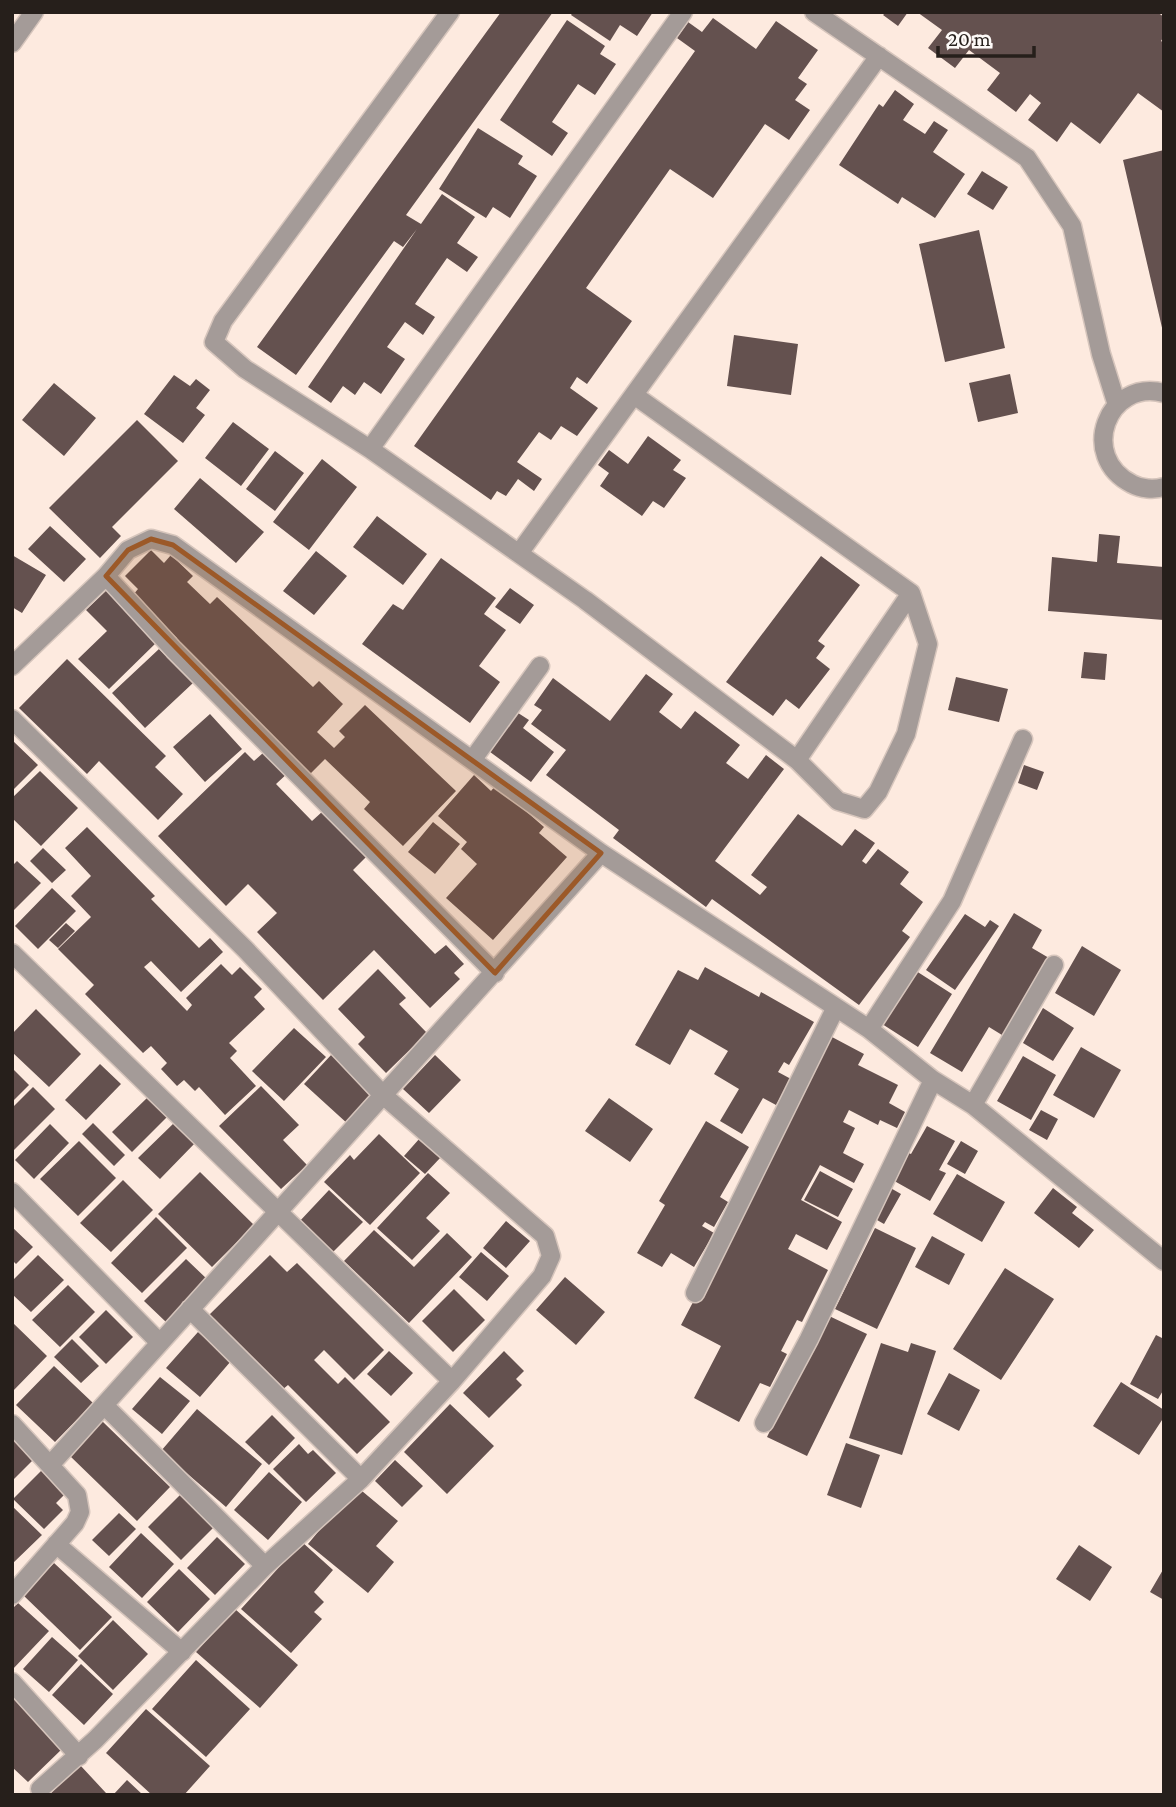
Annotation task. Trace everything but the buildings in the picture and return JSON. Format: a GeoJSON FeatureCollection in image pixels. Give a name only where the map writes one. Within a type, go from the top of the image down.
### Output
{"type":"FeatureCollection","features":[{"type":"Feature","properties":{"kind":"street"},"geometry":{"type":"LineString","coordinates":[[12,43],[34,12]]}},
{"type":"Feature","properties":{"kind":"street"},"geometry":{"type":"LineString","coordinates":[[450,12],[223,321],[214,342],[245,369],[370,449],[520,552],[797,760],[838,801],[864,808],[878,792],[906,734],[928,645],[911,593],[634,395]]}},
{"type":"Feature","properties":{"kind":"street"},"geometry":{"type":"LineString","coordinates":[[370,449],[683,12]]}},
{"type":"Feature","properties":{"kind":"street"},"geometry":{"type":"LineString","coordinates":[[814,12],[1027,158],[1072,226],[1101,354],[1117,405]]}},
{"type":"Feature","properties":{"kind":"street"},"geometry":{"type":"LineString","coordinates":[[520,552],[879,57]]}},
{"type":"Feature","properties":{"kind":"street"},"geometry":{"type":"LineString","coordinates":[[1164,393],[1135,393],[1117,405],[1106,421],[1102,442],[1108,462],[1120,478],[1139,487],[1164,487]]}},
{"type":"Feature","properties":{"kind":"street"},"geometry":{"type":"LineString","coordinates":[[16,658],[106,576],[128,550],[151,539],[173,545],[473,758],[601,853],[869,1029],[933,1080],[973,1105],[1164,1261]]}},
{"type":"Feature","properties":{"kind":"street"},"geometry":{"type":"LineString","coordinates":[[106,576],[174,650],[495,973]]}},
{"type":"Feature","properties":{"kind":"street"},"geometry":{"type":"LineString","coordinates":[[797,760],[911,593]]}},
{"type":"Feature","properties":{"kind":"street"},"geometry":{"type":"LineString","coordinates":[[473,758],[540,666]]}},
{"type":"Feature","properties":{"kind":"street"},"geometry":{"type":"LineString","coordinates":[[12,719],[245,949],[383,1095],[545,1236],[551,1256],[542,1276],[452,1381],[361,1479],[265,1566],[79,1756],[40,1789]]}},
{"type":"Feature","properties":{"kind":"street"},"geometry":{"type":"LineString","coordinates":[[869,1029],[952,901],[1023,739]]}},
{"type":"Feature","properties":{"kind":"street"},"geometry":{"type":"LineString","coordinates":[[51,1464],[601,853]]}},
{"type":"Feature","properties":{"kind":"street"},"geometry":{"type":"LineString","coordinates":[[12,953],[452,1381]]}},
{"type":"Feature","properties":{"kind":"street"},"geometry":{"type":"LineString","coordinates":[[973,1105],[1054,965]]}},
{"type":"Feature","properties":{"kind":"street"},"geometry":{"type":"LineString","coordinates":[[695,1293],[835,1009]]}},
{"type":"Feature","properties":{"kind":"street"},"geometry":{"type":"LineString","coordinates":[[764,1423],[809,1339],[933,1080]]}},
{"type":"Feature","properties":{"kind":"street"},"geometry":{"type":"LineString","coordinates":[[12,1192],[159,1342]]}},
{"type":"Feature","properties":{"kind":"street"},"geometry":{"type":"LineString","coordinates":[[190,1309],[361,1479]]}},
{"type":"Feature","properties":{"kind":"street"},"geometry":{"type":"LineString","coordinates":[[104,1405],[265,1566]]}},
{"type":"Feature","properties":{"kind":"street"},"geometry":{"type":"LineString","coordinates":[[12,1424],[77,1495],[80,1512],[75,1523],[12,1595]]}},
{"type":"Feature","properties":{"kind":"street"},"geometry":{"type":"LineString","coordinates":[[57,1544],[181,1652]]}},
{"type":"Feature","properties":{"kind":"street"},"geometry":{"type":"LineString","coordinates":[[12,1682],[79,1756]]}},
{"type":"Feature","properties":{"kind":"highlighted area"},"geometry":{"type":"Polygon","coordinates":[[[151,539],[173,545],[601,853],[495,973],[106,576],[128,550],[151,539]]]}}]}
